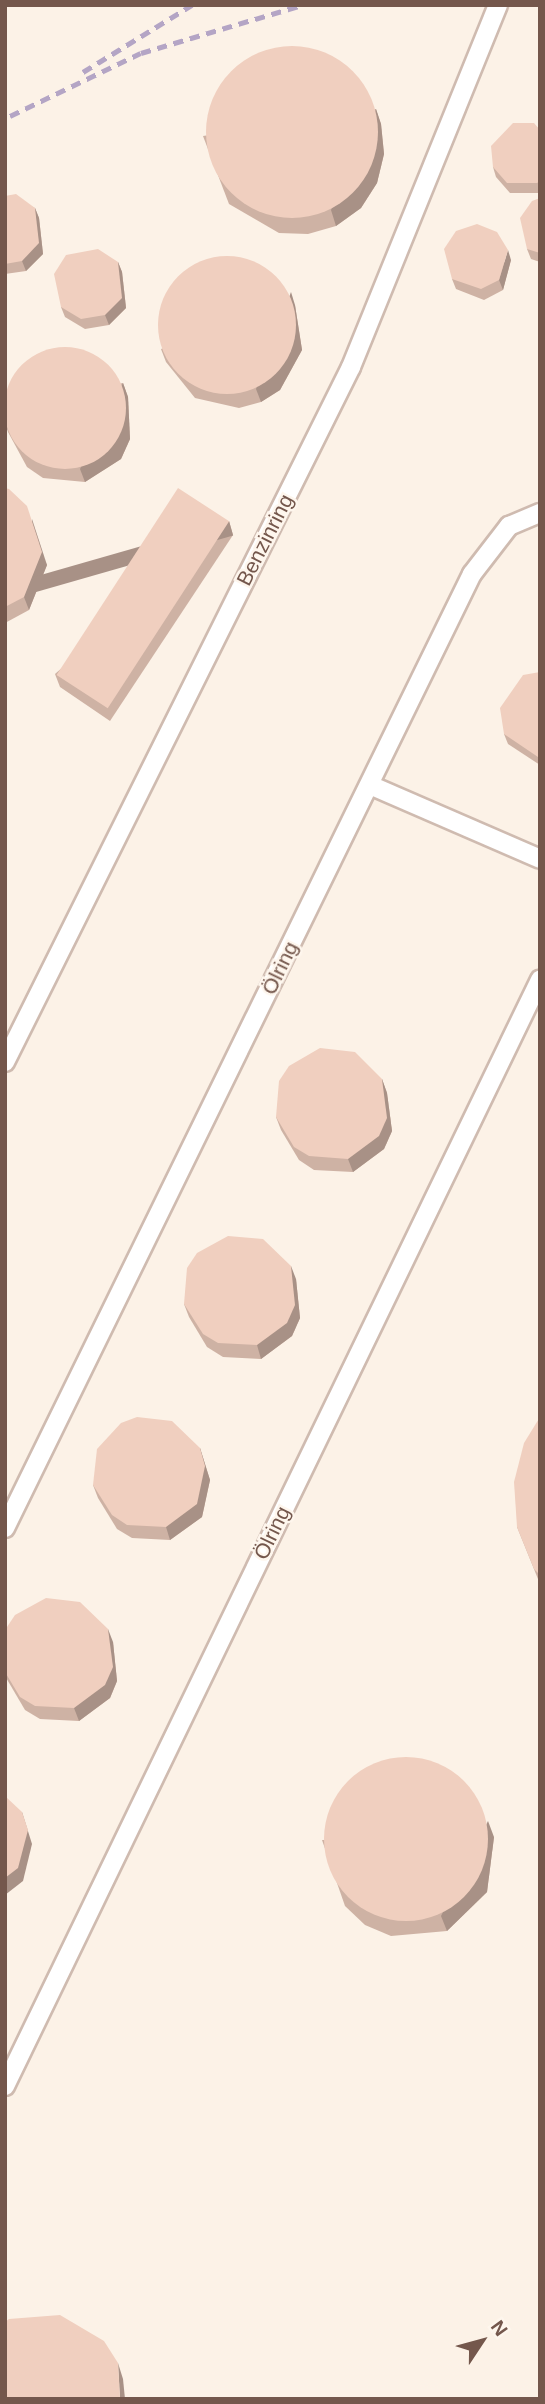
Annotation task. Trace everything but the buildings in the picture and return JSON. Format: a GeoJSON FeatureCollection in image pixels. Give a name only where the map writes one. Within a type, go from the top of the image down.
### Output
{"type":"FeatureCollection","features":[{"type":"Feature","properties":{"kind":"lane","name":"Benzinring"},"geometry":{"type":"LineString","coordinates":[[5,1062],[351,367],[498,5]]}},
{"type":"Feature","properties":{"kind":"lane","name":"Ölring"},"geometry":{"type":"LineString","coordinates":[[5,1528],[472,574],[509,526],[540,513]]}},
{"type":"Feature","properties":{"kind":"lane"},"geometry":{"type":"LineString","coordinates":[[370,785],[540,859]]}},
{"type":"Feature","properties":{"kind":"lane","name":"Ölring"},"geometry":{"type":"LineString","coordinates":[[5,2086],[540,980]]}},
{"type":"Feature","properties":{"kind":"railway"},"geometry":{"type":"LineString","coordinates":[[83,72],[192,5]]}},
{"type":"Feature","properties":{"kind":"railway"},"geometry":{"type":"LineString","coordinates":[[10,116],[141,53],[302,5]]}}]}
